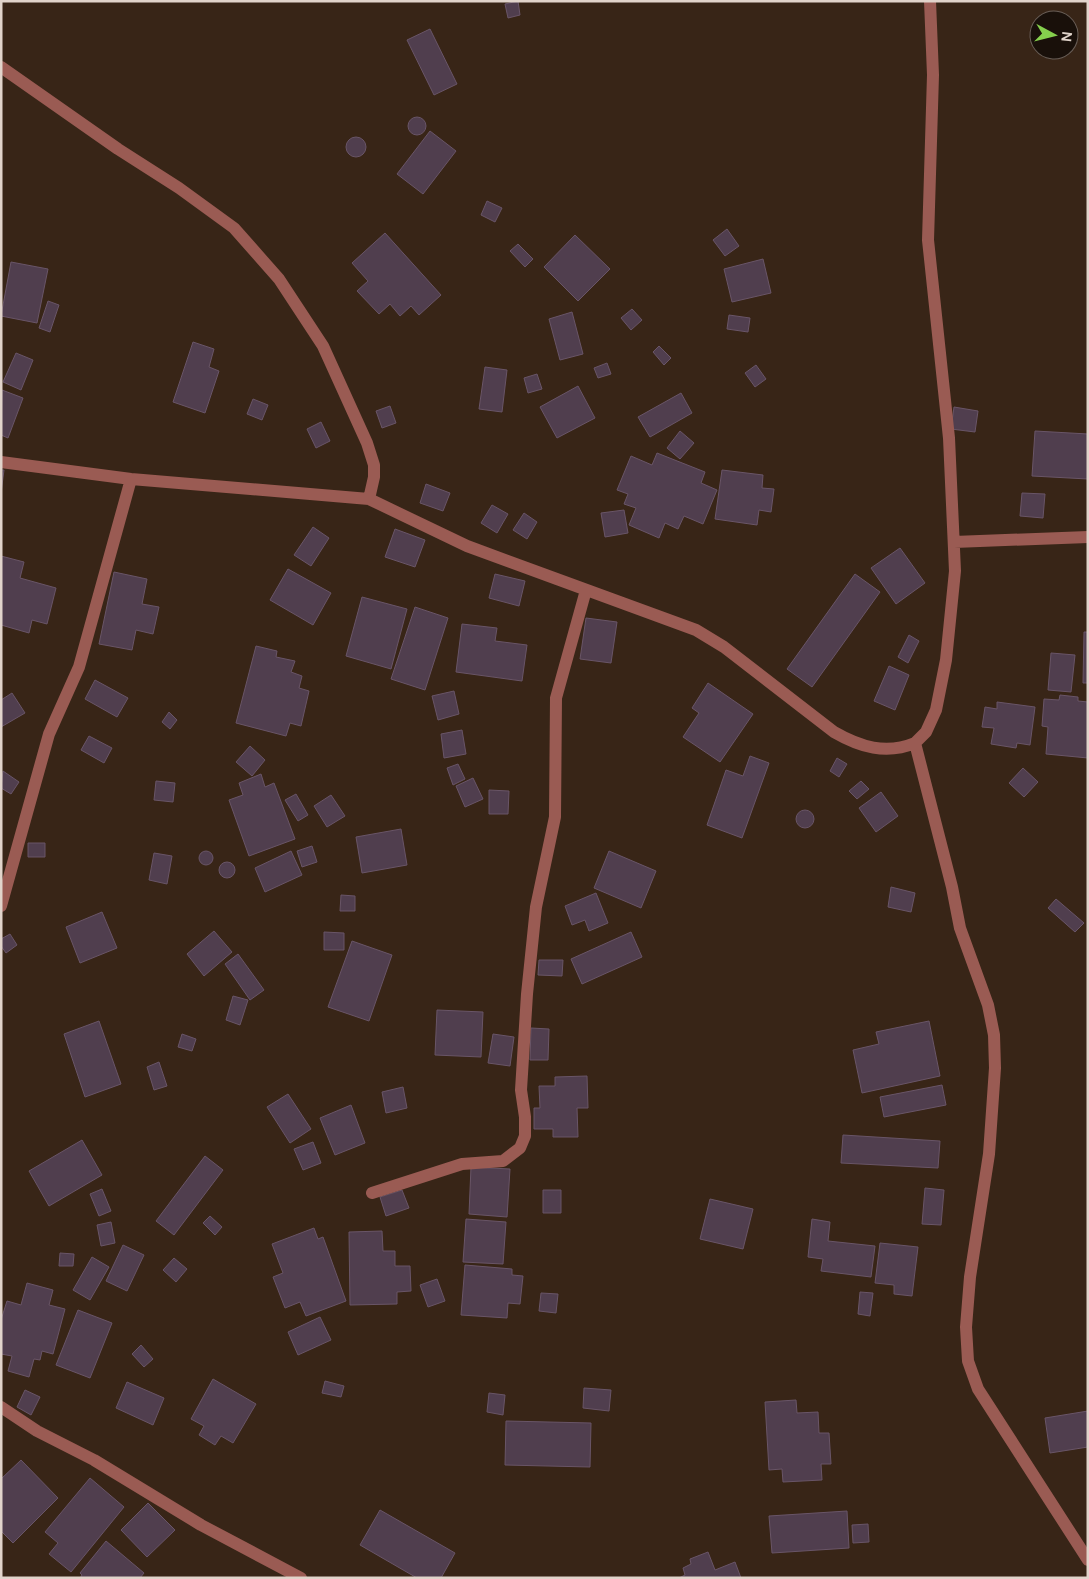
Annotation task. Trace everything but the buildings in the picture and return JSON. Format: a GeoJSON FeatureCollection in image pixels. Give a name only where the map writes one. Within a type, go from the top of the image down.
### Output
{"type":"FeatureCollection","features":[{"type":"Feature","properties":{"kind":"street"},"geometry":{"type":"LineString","coordinates":[[1,462],[131,479],[369,499],[468,546],[664,617],[717,642],[834,732],[853,743],[898,750],[915,743],[926,732],[936,710],[946,660],[956,570],[949,438],[928,240],[933,75],[930,1]]}},
{"type":"Feature","properties":{"kind":"street"},"geometry":{"type":"LineString","coordinates":[[1,67],[118,149],[179,188],[234,228],[280,279],[323,346],[367,443],[374,465],[374,477],[369,499]]}},
{"type":"Feature","properties":{"kind":"street"},"geometry":{"type":"LineString","coordinates":[[1,906],[49,734],[79,667],[131,479]]}},
{"type":"Feature","properties":{"kind":"street"},"geometry":{"type":"LineString","coordinates":[[954,542],[1088,537]]}},
{"type":"Feature","properties":{"kind":"street"},"geometry":{"type":"LineString","coordinates":[[372,1193],[462,1164],[503,1161],[520,1148],[525,1136],[526,1117],[521,1090],[527,994],[536,907],[554,817],[556,698],[586,590]]}},
{"type":"Feature","properties":{"kind":"street"},"geometry":{"type":"LineString","coordinates":[[915,743],[952,887],[960,928],[988,1005],[994,1035],[995,1068],[989,1154],[970,1277],[966,1327],[968,1361],[978,1389],[1088,1560]]}},
{"type":"Feature","properties":{"kind":"street"},"geometry":{"type":"LineString","coordinates":[[1,1407],[37,1431],[94,1460],[201,1525],[301,1578]]}}]}
